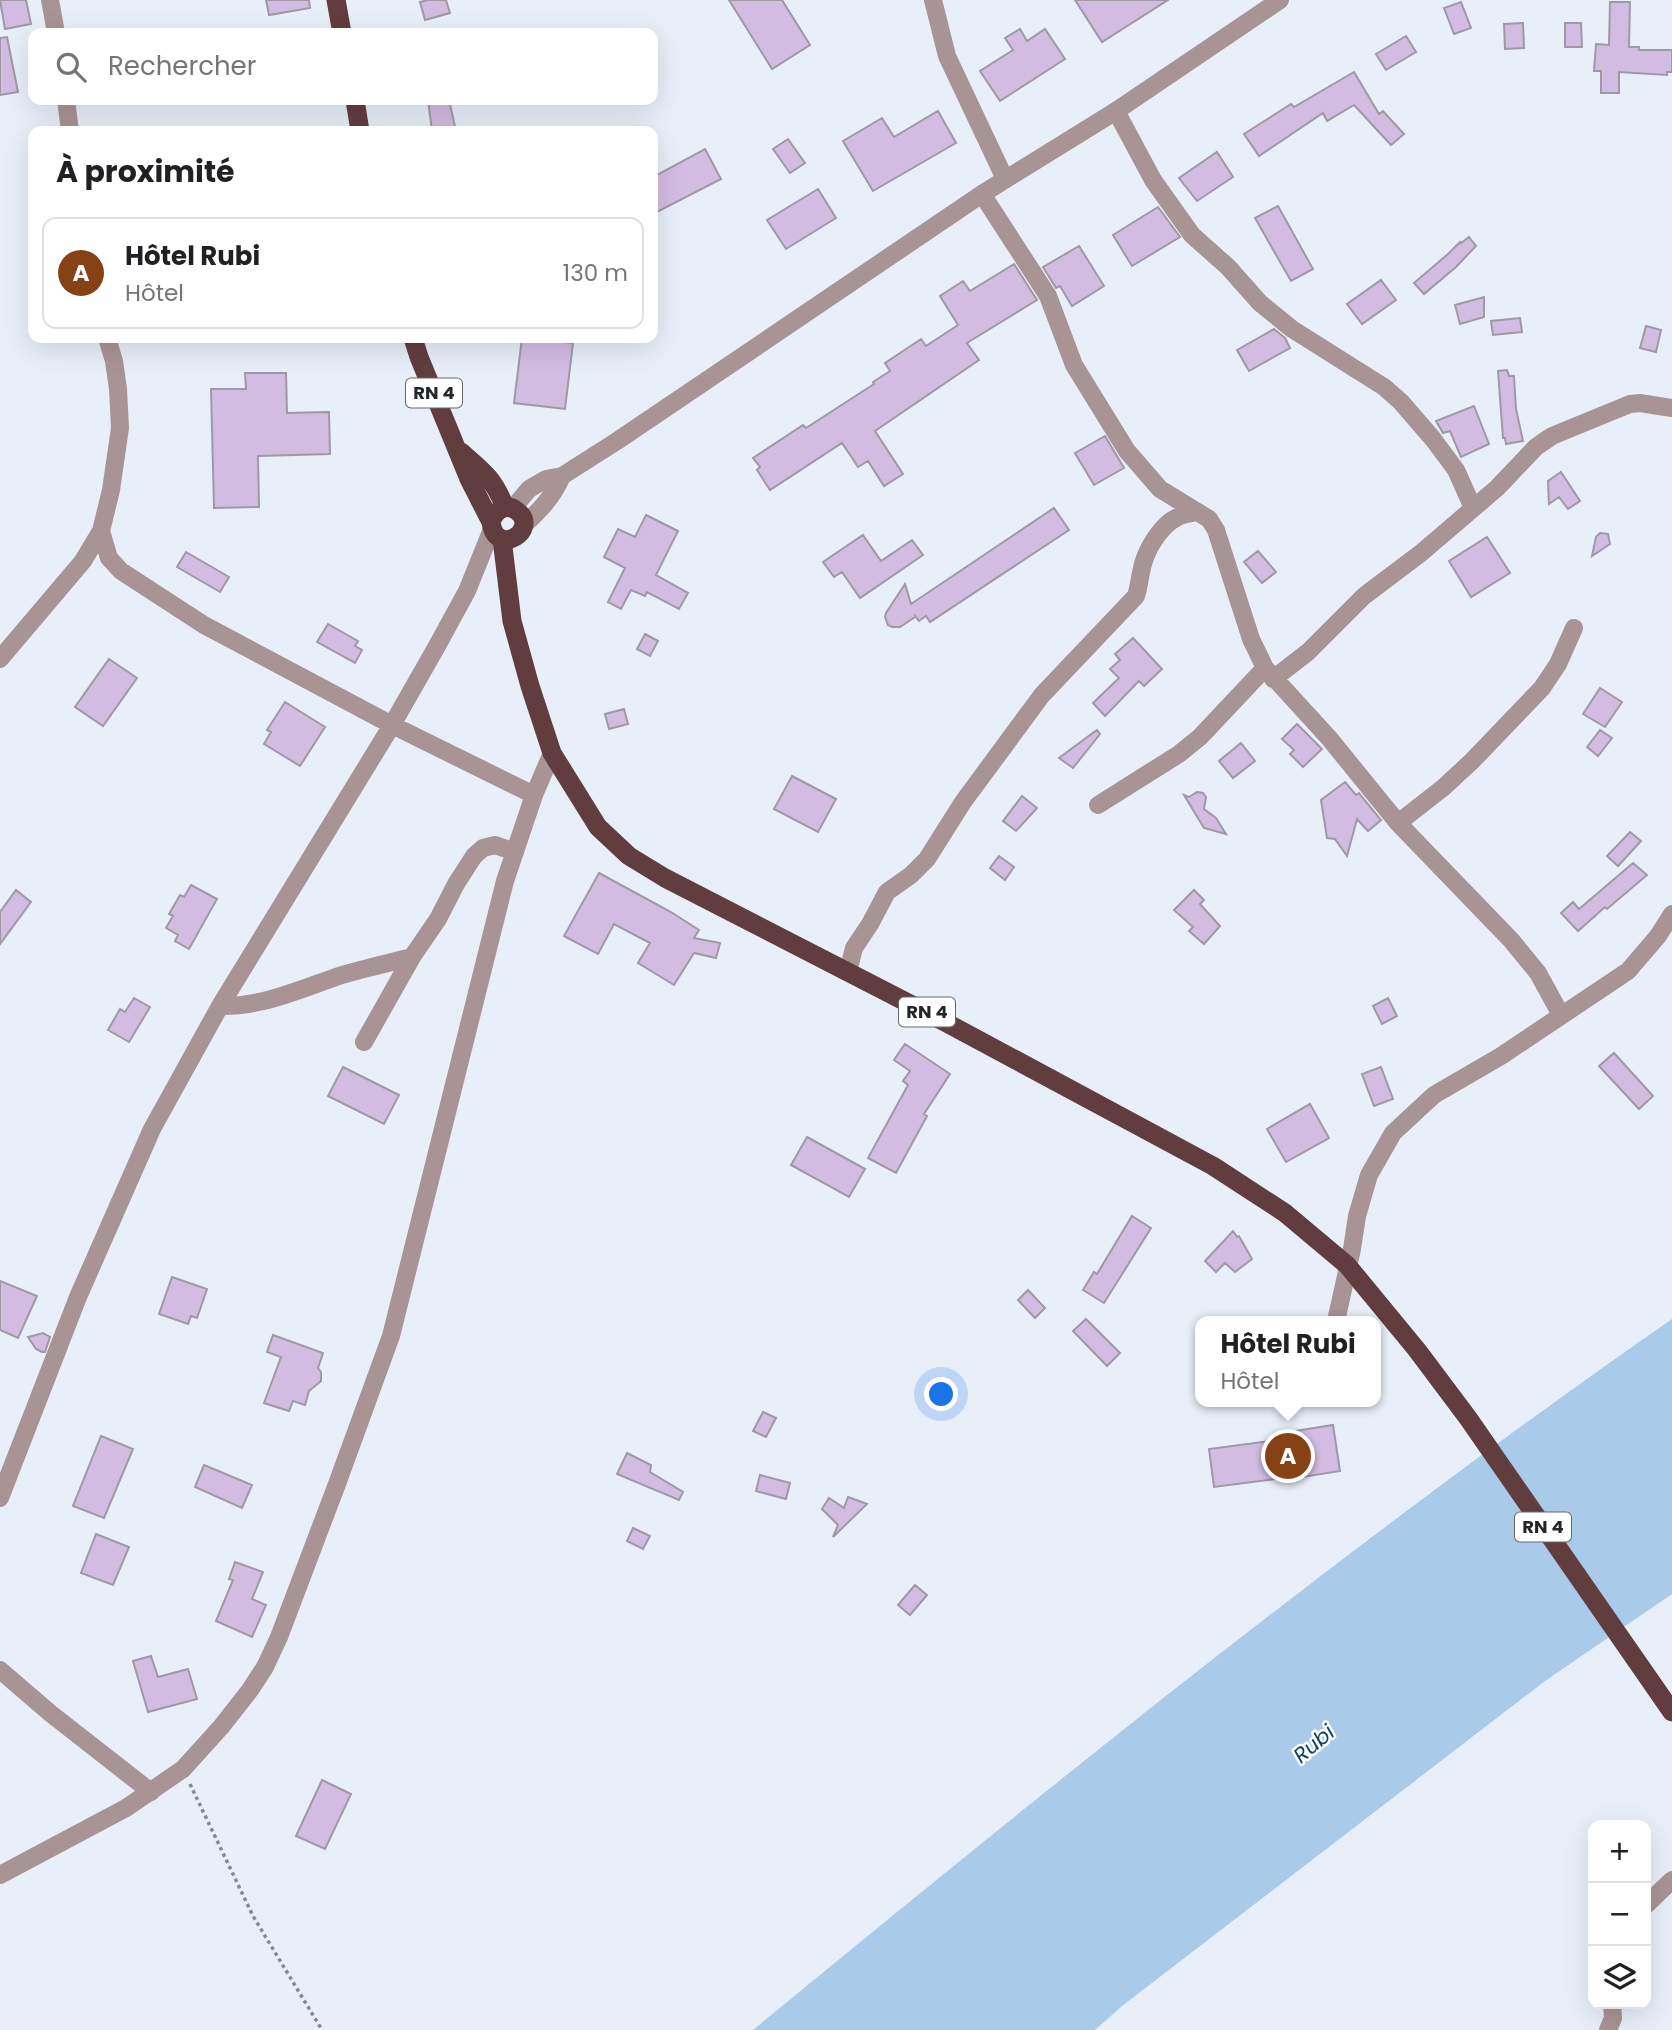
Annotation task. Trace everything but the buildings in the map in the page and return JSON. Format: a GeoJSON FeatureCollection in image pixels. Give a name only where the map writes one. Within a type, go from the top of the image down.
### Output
{"type":"FeatureCollection","features":[{"type":"Feature","properties":{"kind":"highway"},"geometry":{"type":"LineString","coordinates":[[336,0],[341,28]]}},
{"type":"Feature","properties":{"kind":"highway"},"geometry":{"type":"LineString","coordinates":[[356,105],[359,126]]}},
{"type":"Feature","properties":{"kind":"highway","name":"RN 4"},"geometry":{"type":"LineString","coordinates":[[414,343],[457,449],[495,530],[512,621],[552,753],[598,828],[629,856],[665,878],[945,1022],[1213,1166],[1285,1213],[1348,1265],[1417,1350],[1468,1418],[1672,1712]]}},
{"type":"Feature","properties":{"kind":"highway","name":"RN 4"},"geometry":{"type":"LineString","coordinates":[[457,449],[490,478],[509,508],[519,512],[524,525]]}},
{"type":"Feature","properties":{"kind":"highway"},"geometry":{"type":"LineString","coordinates":[[509,508],[499,510],[494,515],[495,530],[509,540],[516,537],[524,525]]}},
{"type":"Feature","properties":{"kind":"street"},"geometry":{"type":"LineString","coordinates":[[50,0],[55,28]]}},
{"type":"Feature","properties":{"kind":"street"},"geometry":{"type":"LineString","coordinates":[[933,0],[947,56],[1005,179]]}},
{"type":"Feature","properties":{"kind":"street"},"geometry":{"type":"LineString","coordinates":[[509,508],[529,489],[546,479],[562,476],[617,441],[982,194],[1116,111],[1280,0]]}},
{"type":"Feature","properties":{"kind":"street"},"geometry":{"type":"LineString","coordinates":[[67,105],[69,126]]}},
{"type":"Feature","properties":{"kind":"street"},"geometry":{"type":"LineString","coordinates":[[1116,111],[1153,180],[1192,235],[1228,267],[1260,303],[1292,329],[1384,387],[1401,402],[1416,417],[1456,470],[1473,508]]}},
{"type":"Feature","properties":{"kind":"street"},"geometry":{"type":"LineString","coordinates":[[982,194],[1048,296],[1074,365],[1127,451],[1160,489],[1209,519],[1216,530],[1251,639],[1269,674],[1329,738],[1398,822],[1511,940],[1538,974],[1562,1015]]}},
{"type":"Feature","properties":{"kind":"street"},"geometry":{"type":"LineString","coordinates":[[0,659],[83,561],[101,531],[111,490],[120,428],[117,380],[109,343]]}},
{"type":"Feature","properties":{"kind":"street"},"geometry":{"type":"LineString","coordinates":[[1098,804],[1179,754],[1269,674],[1307,652],[1364,596],[1421,553],[1497,488],[1535,447],[1552,436],[1630,404],[1672,408]]}},
{"type":"Feature","properties":{"kind":"street"},"geometry":{"type":"LineString","coordinates":[[524,525],[555,492],[562,476]]}},
{"type":"Feature","properties":{"kind":"street"},"geometry":{"type":"LineString","coordinates":[[848,972],[854,948],[887,892],[920,866],[1042,695],[1136,596],[1145,558],[1168,522],[1169,512],[1160,489]]}},
{"type":"Feature","properties":{"kind":"street"},"geometry":{"type":"LineString","coordinates":[[1168,522],[1198,512]]}},
{"type":"Feature","properties":{"kind":"street"},"geometry":{"type":"LineString","coordinates":[[0,1498],[78,1297],[152,1129],[220,1006],[392,725],[467,591],[495,530]]}},
{"type":"Feature","properties":{"kind":"street"},"geometry":{"type":"LineString","coordinates":[[101,531],[109,558],[131,579],[204,625],[392,725],[534,796]]}},
{"type":"Feature","properties":{"kind":"street"},"geometry":{"type":"LineString","coordinates":[[83,561],[109,558]]}},
{"type":"Feature","properties":{"kind":"street"},"geometry":{"type":"LineString","coordinates":[[1398,822],[1444,787],[1472,761],[1542,688],[1558,664],[1574,628]]}},
{"type":"Feature","properties":{"kind":"street"},"geometry":{"type":"LineString","coordinates":[[0,1875],[71,1839],[183,1769],[221,1727],[265,1667],[279,1637],[391,1336],[505,881],[552,753]]}},
{"type":"Feature","properties":{"kind":"street"},"geometry":{"type":"LineString","coordinates":[[364,1042],[474,856],[483,848],[495,845],[515,852]]}},
{"type":"Feature","properties":{"kind":"street"},"geometry":{"type":"LineString","coordinates":[[1337,1316],[1357,1216],[1369,1175],[1393,1133],[1434,1095],[1501,1056],[1628,971],[1658,936],[1672,914]]}},
{"type":"Feature","properties":{"kind":"street"},"geometry":{"type":"LineString","coordinates":[[220,1006],[239,1007],[257,1003],[346,974],[412,957]]}},
{"type":"Feature","properties":{"kind":"street"},"geometry":{"type":"LineString","coordinates":[[0,1670],[150,1792]]}},
{"type":"Feature","properties":{"kind":"street"},"geometry":{"type":"LineString","coordinates":[[1651,1900],[1672,1880]]}},
{"type":"Feature","properties":{"kind":"street"},"geometry":{"type":"LineString","coordinates":[[1608,2030],[1613,2018],[1612,2009]]}},
{"type":"Feature","properties":{"kind":"path"},"geometry":{"type":"LineString","coordinates":[[183,1769],[253,1916],[323,2030]]}},
{"type":"Feature","properties":{"kind":"water","name":"Rubi"},"geometry":{"type":"Polygon","coordinates":[[[1672,1319],[1672,1594],[1545,1681],[1122,2006],[1095,2030],[753,2030],[1091,1755],[1320,1576],[1553,1403],[1672,1319]]]}},
{"type":"Feature","properties":{"kind":"place","name":"Hôtel Rubi"},"geometry":{"type":"Point","coordinates":[1288,1456]}}]}
